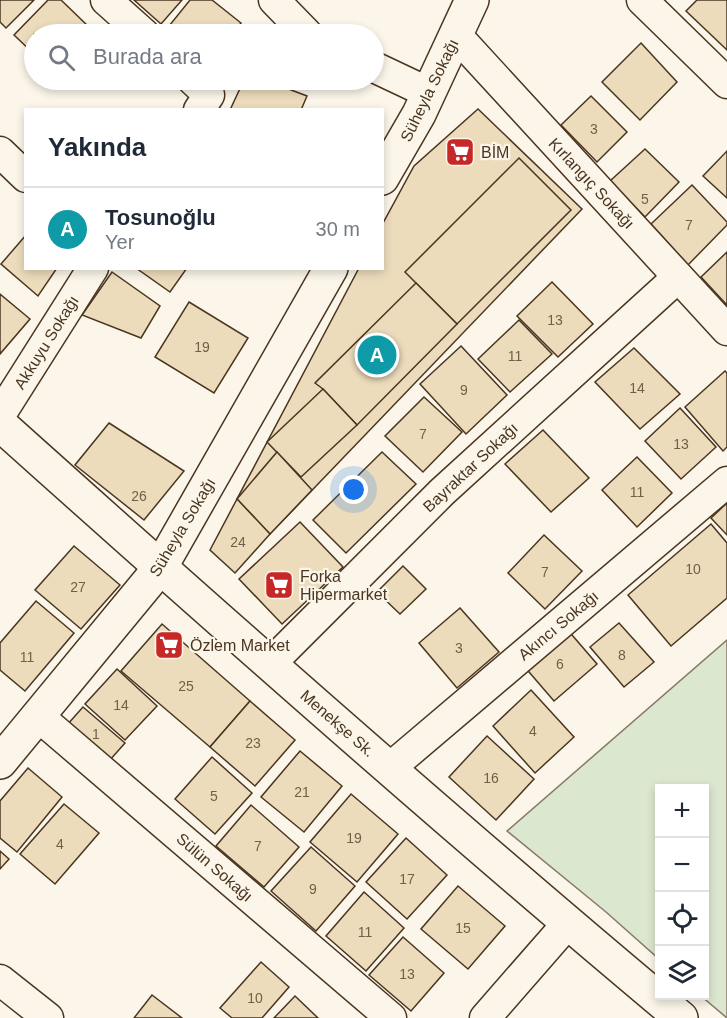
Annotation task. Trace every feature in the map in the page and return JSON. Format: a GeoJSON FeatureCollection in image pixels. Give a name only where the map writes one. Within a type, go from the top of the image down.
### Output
{"type":"FeatureCollection","features":[{"type":"Feature","properties":{"kind":"street"},"geometry":{"type":"LineString","coordinates":[[106,0],[133,24]]}},
{"type":"Feature","properties":{"kind":"street"},"geometry":{"type":"LineString","coordinates":[[273,0],[297,24]]}},
{"type":"Feature","properties":{"kind":"street","name":"Süheyla Sokağı"},"geometry":{"type":"LineString","coordinates":[[384,174],[429,93],[472,0]]}},
{"type":"Feature","properties":{"kind":"street"},"geometry":{"type":"LineString","coordinates":[[642,0],[727,83]]}},
{"type":"Feature","properties":{"kind":"street","name":"Kırlangıç Sokağı"},"geometry":{"type":"LineString","coordinates":[[456,35],[727,330]]}},
{"type":"Feature","properties":{"kind":"street"},"geometry":{"type":"LineString","coordinates":[[384,73],[429,93]]}},
{"type":"Feature","properties":{"kind":"street"},"geometry":{"type":"LineString","coordinates":[[200,108],[209,94],[204,90]]}},
{"type":"Feature","properties":{"kind":"street"},"geometry":{"type":"LineString","coordinates":[[0,152],[24,175]]}},
{"type":"Feature","properties":{"kind":"street","name":"Akkuyu Sokağı"},"geometry":{"type":"LineString","coordinates":[[0,415],[92,270]]}},
{"type":"Feature","properties":{"kind":"street","name":"Süheyla Sokağı"},"geometry":{"type":"LineString","coordinates":[[0,762],[160,568],[330,270]]}},
{"type":"Feature","properties":{"kind":"street","name":"Bayraktar Sokağı"},"geometry":{"type":"LineString","coordinates":[[270,664],[442,492],[678,277]]}},
{"type":"Feature","properties":{"kind":"street","name":"Menekşe Sk."},"geometry":{"type":"LineString","coordinates":[[0,424],[270,664],[681,1018]]}},
{"type":"Feature","properties":{"kind":"street","name":"Akıncı Sokağı"},"geometry":{"type":"LineString","coordinates":[[390,768],[727,482]]}},
{"type":"Feature","properties":{"kind":"street","name":"Sülün Sokağı"},"geometry":{"type":"LineString","coordinates":[[38,716],[391,1018]]}},
{"type":"Feature","properties":{"kind":"street"},"geometry":{"type":"LineString","coordinates":[[485,1018],[568,923]]}},
{"type":"Feature","properties":{"kind":"street"},"geometry":{"type":"LineString","coordinates":[[0,980],[48,1018]]}},
{"type":"Feature","properties":{"kind":"green space"},"geometry":{"type":"Polygon","coordinates":[[[727,640],[727,1018],[706,1000],[709,1000],[709,784],[655,784],[655,955],[507,831],[727,640]]]}},
{"type":"Feature","properties":{"kind":"building"},"geometry":{"type":"Polygon","coordinates":[[[0,0],[34,0],[6,28],[0,22],[0,0]]]}},
{"type":"Feature","properties":{"kind":"building"},"geometry":{"type":"Polygon","coordinates":[[[48,0],[61,0],[86,24],[25,24],[48,0]]]}},
{"type":"Feature","properties":{"kind":"building"},"geometry":{"type":"Polygon","coordinates":[[[134,0],[182,0],[161,24],[134,0]]]}},
{"type":"Feature","properties":{"kind":"building"},"geometry":{"type":"Polygon","coordinates":[[[190,0],[212,0],[241,23],[240,24],[171,24],[190,0]]]}},
{"type":"Feature","properties":{"kind":"building"},"geometry":{"type":"Polygon","coordinates":[[[697,0],[727,0],[727,50],[686,11],[697,0]]]}},
{"type":"Feature","properties":{"kind":"building"},"geometry":{"type":"Polygon","coordinates":[[[24,25],[24,44],[14,35],[24,25]]]}},
{"type":"Feature","properties":{"kind":"building"},"geometry":{"type":"Polygon","coordinates":[[[641,43],[677,82],[640,120],[602,82],[641,43]]]}},
{"type":"Feature","properties":{"kind":"building"},"geometry":{"type":"Polygon","coordinates":[[[239,90],[291,90],[307,96],[302,108],[231,108],[239,90]]]}},
{"type":"Feature","properties":{"kind":"building"},"geometry":{"type":"Polygon","coordinates":[[[591,96],[627,132],[597,162],[561,125],[591,96]]]}},
{"type":"Feature","properties":{"kind":"building"},"geometry":{"type":"Polygon","coordinates":[[[478,109],[582,209],[270,534],[237,499],[358,270],[384,270],[384,221],[414,166],[478,109]]]}},
{"type":"Feature","properties":{"kind":"building"},"geometry":{"type":"Polygon","coordinates":[[[645,149],[679,182],[645,217],[610,181],[645,149]]]}},
{"type":"Feature","properties":{"kind":"building"},"geometry":{"type":"Polygon","coordinates":[[[727,151],[727,198],[703,176],[727,151]]]}},
{"type":"Feature","properties":{"kind":"building"},"geometry":{"type":"Polygon","coordinates":[[[519,158],[571,210],[457,324],[405,272],[519,158]]]}},
{"type":"Feature","properties":{"kind":"building"},"geometry":{"type":"Polygon","coordinates":[[[692,185],[727,222],[727,225],[688,265],[651,224],[692,185]]]}},
{"type":"Feature","properties":{"kind":"building"},"geometry":{"type":"Polygon","coordinates":[[[24,237],[24,270],[56,270],[38,296],[1,264],[24,237]]]}},
{"type":"Feature","properties":{"kind":"building"},"geometry":{"type":"Polygon","coordinates":[[[727,252],[727,305],[701,277],[727,252]]]}},
{"type":"Feature","properties":{"kind":"building"},"geometry":{"type":"Polygon","coordinates":[[[139,270],[186,270],[170,292],[139,270]]]}},
{"type":"Feature","properties":{"kind":"building"},"geometry":{"type":"Polygon","coordinates":[[[112,272],[160,306],[141,338],[82,315],[112,272]]]}},
{"type":"Feature","properties":{"kind":"building"},"geometry":{"type":"Polygon","coordinates":[[[552,282],[593,324],[558,357],[517,316],[552,282]]]}},
{"type":"Feature","properties":{"kind":"building"},"geometry":{"type":"Polygon","coordinates":[[[416,283],[457,324],[357,425],[315,383],[416,283]]]}},
{"type":"Feature","properties":{"kind":"building"},"geometry":{"type":"Polygon","coordinates":[[[0,294],[30,319],[0,354],[0,294]]]}},
{"type":"Feature","properties":{"kind":"building"},"geometry":{"type":"Polygon","coordinates":[[[189,302],[248,338],[214,393],[155,357],[189,302]]]}},
{"type":"Feature","properties":{"kind":"building"},"geometry":{"type":"Polygon","coordinates":[[[519,320],[552,354],[510,392],[478,359],[519,320]]]}},
{"type":"Feature","properties":{"kind":"building"},"geometry":{"type":"Polygon","coordinates":[[[461,346],[507,395],[466,434],[420,384],[461,346]]]}},
{"type":"Feature","properties":{"kind":"building"},"geometry":{"type":"Polygon","coordinates":[[[634,348],[680,394],[640,429],[595,382],[634,348]]]}},
{"type":"Feature","properties":{"kind":"building"},"geometry":{"type":"Polygon","coordinates":[[[725,371],[727,373],[727,447],[723,451],[685,407],[725,371]]]}},
{"type":"Feature","properties":{"kind":"building"},"geometry":{"type":"Polygon","coordinates":[[[323,389],[357,425],[301,477],[267,442],[323,389]]]}},
{"type":"Feature","properties":{"kind":"building"},"geometry":{"type":"Polygon","coordinates":[[[424,397],[462,432],[423,472],[385,436],[424,397]]]}},
{"type":"Feature","properties":{"kind":"building"},"geometry":{"type":"Polygon","coordinates":[[[680,408],[716,447],[681,479],[645,441],[680,408]]]}},
{"type":"Feature","properties":{"kind":"building"},"geometry":{"type":"Polygon","coordinates":[[[109,423],[184,471],[144,520],[75,465],[109,423]]]}},
{"type":"Feature","properties":{"kind":"building"},"geometry":{"type":"Polygon","coordinates":[[[543,430],[589,478],[551,512],[505,464],[543,430]]]}},
{"type":"Feature","properties":{"kind":"building"},"geometry":{"type":"Polygon","coordinates":[[[277,452],[312,490],[270,534],[237,499],[277,452]]]}},
{"type":"Feature","properties":{"kind":"building"},"geometry":{"type":"Polygon","coordinates":[[[382,452],[416,484],[346,553],[313,520],[382,452]]]}},
{"type":"Feature","properties":{"kind":"building"},"geometry":{"type":"Polygon","coordinates":[[[637,457],[672,493],[637,527],[602,490],[637,457]]]}},
{"type":"Feature","properties":{"kind":"building"},"geometry":{"type":"Polygon","coordinates":[[[237,499],[270,534],[235,573],[210,550],[237,499]]]}},
{"type":"Feature","properties":{"kind":"building"},"geometry":{"type":"Polygon","coordinates":[[[727,503],[727,535],[711,518],[727,503]]]}},
{"type":"Feature","properties":{"kind":"building"},"geometry":{"type":"Polygon","coordinates":[[[300,522],[343,567],[282,624],[239,579],[300,522]]]}},
{"type":"Feature","properties":{"kind":"building"},"geometry":{"type":"Polygon","coordinates":[[[711,524],[727,543],[727,598],[671,646],[628,595],[711,524]]]}},
{"type":"Feature","properties":{"kind":"building"},"geometry":{"type":"Polygon","coordinates":[[[544,535],[582,571],[545,609],[508,573],[544,535]]]}},
{"type":"Feature","properties":{"kind":"building"},"geometry":{"type":"Polygon","coordinates":[[[74,546],[120,585],[81,629],[35,590],[74,546]]]}},
{"type":"Feature","properties":{"kind":"building"},"geometry":{"type":"Polygon","coordinates":[[[403,566],[426,589],[400,614],[377,592],[403,566]]]}},
{"type":"Feature","properties":{"kind":"building"},"geometry":{"type":"Polygon","coordinates":[[[36,601],[74,633],[25,691],[0,670],[0,643],[36,601]]]}},
{"type":"Feature","properties":{"kind":"building"},"geometry":{"type":"Polygon","coordinates":[[[460,608],[499,652],[457,688],[419,643],[460,608]]]}},
{"type":"Feature","properties":{"kind":"building"},"geometry":{"type":"Polygon","coordinates":[[[619,623],[654,662],[624,687],[590,647],[619,623]]]}},
{"type":"Feature","properties":{"kind":"building"},"geometry":{"type":"Polygon","coordinates":[[[162,624],[250,701],[210,747],[121,671],[162,624]]]}},
{"type":"Feature","properties":{"kind":"building"},"geometry":{"type":"Polygon","coordinates":[[[566,628],[597,664],[554,701],[523,665],[566,628]]]}},
{"type":"Feature","properties":{"kind":"building"},"geometry":{"type":"Polygon","coordinates":[[[117,669],[157,706],[125,740],[85,704],[117,669]]]}},
{"type":"Feature","properties":{"kind":"building"},"geometry":{"type":"Polygon","coordinates":[[[531,690],[574,737],[535,773],[493,726],[531,690]]]}},
{"type":"Feature","properties":{"kind":"building"},"geometry":{"type":"Polygon","coordinates":[[[250,701],[295,740],[255,786],[210,747],[250,701]]]}},
{"type":"Feature","properties":{"kind":"building"},"geometry":{"type":"Polygon","coordinates":[[[83,707],[125,743],[109,761],[67,725],[83,707]]]}},
{"type":"Feature","properties":{"kind":"building"},"geometry":{"type":"Polygon","coordinates":[[[487,736],[534,779],[496,820],[449,777],[487,736]]]}},
{"type":"Feature","properties":{"kind":"building"},"geometry":{"type":"Polygon","coordinates":[[[300,751],[342,786],[304,832],[261,797],[300,751]]]}},
{"type":"Feature","properties":{"kind":"building"},"geometry":{"type":"Polygon","coordinates":[[[212,757],[252,793],[215,834],[175,799],[212,757]]]}},
{"type":"Feature","properties":{"kind":"building"},"geometry":{"type":"Polygon","coordinates":[[[28,768],[62,797],[17,852],[0,838],[0,801],[28,768]]]}},
{"type":"Feature","properties":{"kind":"building"},"geometry":{"type":"Polygon","coordinates":[[[351,794],[398,834],[357,882],[310,842],[351,794]]]}},
{"type":"Feature","properties":{"kind":"building"},"geometry":{"type":"Polygon","coordinates":[[[64,804],[99,833],[55,884],[20,854],[64,804]]]}},
{"type":"Feature","properties":{"kind":"building"},"geometry":{"type":"Polygon","coordinates":[[[251,805],[299,847],[264,887],[216,846],[251,805]]]}},
{"type":"Feature","properties":{"kind":"building"},"geometry":{"type":"Polygon","coordinates":[[[406,838],[447,875],[407,919],[366,882],[406,838]]]}},
{"type":"Feature","properties":{"kind":"building"},"geometry":{"type":"Polygon","coordinates":[[[311,847],[355,886],[316,931],[271,891],[311,847]]]}},
{"type":"Feature","properties":{"kind":"building"},"geometry":{"type":"Polygon","coordinates":[[[0,851],[9,859],[0,869],[0,851]]]}},
{"type":"Feature","properties":{"kind":"building"},"geometry":{"type":"Polygon","coordinates":[[[458,886],[505,926],[468,969],[421,929],[458,886]]]}},
{"type":"Feature","properties":{"kind":"building"},"geometry":{"type":"Polygon","coordinates":[[[364,892],[404,928],[366,971],[326,936],[364,892]]]}},
{"type":"Feature","properties":{"kind":"building"},"geometry":{"type":"Polygon","coordinates":[[[403,937],[444,973],[411,1011],[369,975],[403,937]]]}},
{"type":"Feature","properties":{"kind":"building"},"geometry":{"type":"Polygon","coordinates":[[[261,962],[289,987],[262,1018],[232,1018],[220,1008],[261,962]]]}},
{"type":"Feature","properties":{"kind":"building"},"geometry":{"type":"Polygon","coordinates":[[[152,995],[182,1018],[134,1018],[152,995]]]}},
{"type":"Feature","properties":{"kind":"building"},"geometry":{"type":"Polygon","coordinates":[[[295,996],[318,1018],[274,1018],[295,996]]]}},
{"type":"Feature","properties":{"kind":"place","name":"BİM"},"geometry":{"type":"Point","coordinates":[460,152]}},
{"type":"Feature","properties":{"kind":"place","name":"Tosunoğlu"},"geometry":{"type":"Point","coordinates":[377,355]}},
{"type":"Feature","properties":{"kind":"place","name":"Forka Hipermarket"},"geometry":{"type":"Point","coordinates":[279,585]}},
{"type":"Feature","properties":{"kind":"place","name":"Özlem Market"},"geometry":{"type":"Point","coordinates":[169,645]}}]}
